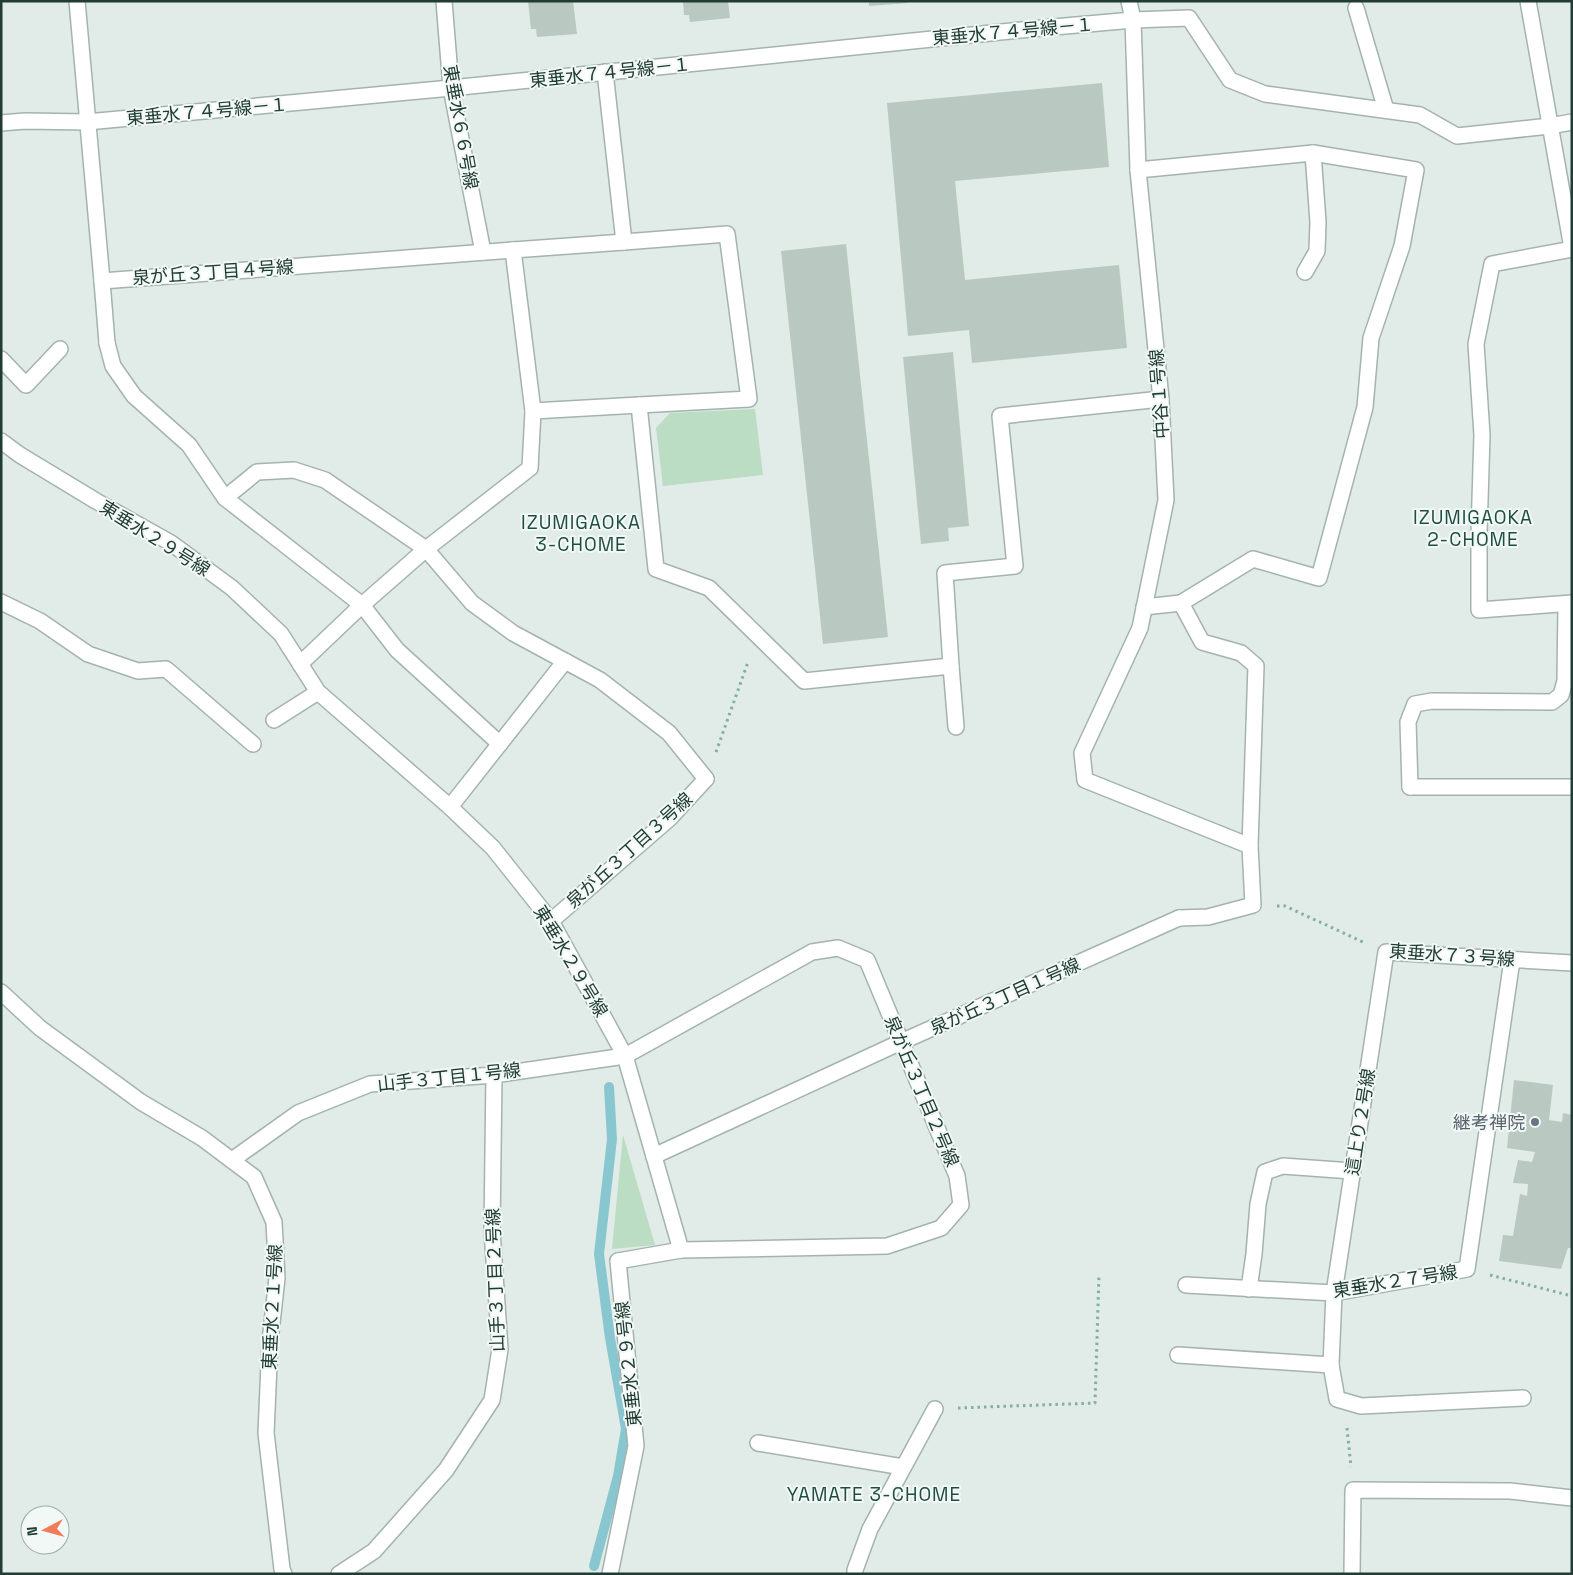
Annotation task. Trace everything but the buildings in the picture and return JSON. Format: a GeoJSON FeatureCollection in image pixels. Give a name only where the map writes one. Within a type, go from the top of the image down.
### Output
{"type":"FeatureCollection","features":[{"type":"Feature","properties":{"kind":"street"},"geometry":{"type":"LineString","coordinates":[[77,1],[107,343],[113,366],[134,396],[189,445],[225,498],[362,605],[397,650],[500,744]]}},
{"type":"Feature","properties":{"kind":"street","name":"東垂水６６号線"},"geometry":{"type":"LineString","coordinates":[[444,1],[451,88],[483,252]]}},
{"type":"Feature","properties":{"kind":"street","name":"中谷１号線"},"geometry":{"type":"LineString","coordinates":[[1129,1],[1133,20],[1138,170],[1161,399],[1166,500],[1140,628],[1082,753],[1086,780],[1250,846]]}},
{"type":"Feature","properties":{"kind":"street"},"geometry":{"type":"LineString","coordinates":[[1528,1],[1572,249],[1492,264],[1476,344],[1482,436],[1479,610],[1569,604],[1565,681],[1561,696],[1552,702],[1432,701],[1416,704],[1408,722],[1410,787],[1572,786]]}},
{"type":"Feature","properties":{"kind":"street"},"geometry":{"type":"LineString","coordinates":[[1356,8],[1386,110],[1420,115],[1457,136],[1572,122]]}},
{"type":"Feature","properties":{"kind":"street","name":"東垂水７４号線－１"},"geometry":{"type":"LineString","coordinates":[[1,123],[26,121],[87,122],[1133,20],[1189,18],[1230,80],[1265,94],[1386,110]]}},
{"type":"Feature","properties":{"kind":"street"},"geometry":{"type":"LineString","coordinates":[[605,72],[624,242]]}},
{"type":"Feature","properties":{"kind":"street"},"geometry":{"type":"LineString","coordinates":[[1138,170],[1313,154],[1416,170],[1402,246],[1372,338],[1365,407],[1319,578],[1252,559],[1181,603],[1144,607]]}},
{"type":"Feature","properties":{"kind":"street"},"geometry":{"type":"LineString","coordinates":[[1305,272],[1317,251],[1318,222],[1313,154]]}},
{"type":"Feature","properties":{"kind":"street","name":"泉が丘３丁目４号線"},"geometry":{"type":"LineString","coordinates":[[102,281],[727,234],[749,399],[638,405]]}},
{"type":"Feature","properties":{"kind":"street"},"geometry":{"type":"LineString","coordinates":[[300,664],[362,605],[426,549],[530,468],[533,411],[512,250]]}},
{"type":"Feature","properties":{"kind":"street"},"geometry":{"type":"LineString","coordinates":[[1,359],[26,384],[60,350]]}},
{"type":"Feature","properties":{"kind":"street"},"geometry":{"type":"LineString","coordinates":[[956,727],[945,573],[1015,566],[1000,416],[1161,399]]}},
{"type":"Feature","properties":{"kind":"street"},"geometry":{"type":"LineString","coordinates":[[533,411],[638,405],[656,569],[709,588],[804,681],[951,666]]}},
{"type":"Feature","properties":{"kind":"street","name":"東垂水２９号線"},"geometry":{"type":"LineString","coordinates":[[1,441],[20,455],[88,496],[171,543],[232,588],[281,634],[318,692],[450,807],[493,848],[551,921],[625,1056],[681,1250],[618,1260],[636,1446],[610,1574]]}},
{"type":"Feature","properties":{"kind":"street"},"geometry":{"type":"LineString","coordinates":[[225,498],[257,472],[294,470],[325,480],[426,549],[472,603],[513,633],[600,680],[669,733],[706,779]]}},
{"type":"Feature","properties":{"kind":"street"},"geometry":{"type":"LineString","coordinates":[[1,602],[40,621],[88,654],[138,671],[166,669],[253,744]]}},
{"type":"Feature","properties":{"kind":"street"},"geometry":{"type":"LineString","coordinates":[[1181,603],[1202,642],[1241,653],[1256,666],[1250,846],[1252,905]]}},
{"type":"Feature","properties":{"kind":"street"},"geometry":{"type":"LineString","coordinates":[[450,807],[565,660]]}},
{"type":"Feature","properties":{"kind":"street"},"geometry":{"type":"LineString","coordinates":[[274,720],[318,692]]}},
{"type":"Feature","properties":{"kind":"street","name":"泉が丘３丁目３号線"},"geometry":{"type":"LineString","coordinates":[[551,921],[670,818],[706,779]]}},
{"type":"Feature","properties":{"kind":"street","name":"泉が丘３丁目１号線"},"geometry":{"type":"LineString","coordinates":[[654,1156],[901,1042],[1180,918],[1208,917],[1252,905]]}},
{"type":"Feature","properties":{"kind":"street","name":"泉が丘３丁目２号線"},"geometry":{"type":"LineString","coordinates":[[625,1056],[812,952],[838,948],[867,960],[958,1176],[960,1205],[941,1228],[887,1246],[681,1250]]}},
{"type":"Feature","properties":{"kind":"street","name":"東垂水７３号線"},"geometry":{"type":"LineString","coordinates":[[1386,952],[1572,963]]}},
{"type":"Feature","properties":{"kind":"street","name":"這上り２号線"},"geometry":{"type":"LineString","coordinates":[[1337,1399],[1331,1365],[1334,1293],[1386,952]]}},
{"type":"Feature","properties":{"kind":"street"},"geometry":{"type":"LineString","coordinates":[[1466,1269],[1512,960]]}},
{"type":"Feature","properties":{"kind":"street","name":"東垂水２１号線"},"geometry":{"type":"LineString","coordinates":[[1,992],[40,1028],[141,1102],[202,1138],[254,1177],[274,1222],[277,1278],[270,1342],[266,1432],[284,1574]]}},
{"type":"Feature","properties":{"kind":"street","name":"山手３丁目１号線"},"geometry":{"type":"LineString","coordinates":[[232,1160],[298,1113],[370,1084],[494,1075],[625,1056]]}},
{"type":"Feature","properties":{"kind":"street","name":"山手３丁目２号線"},"geometry":{"type":"LineString","coordinates":[[338,1574],[374,1551],[446,1470],[492,1400],[500,1349],[492,1230],[494,1075]]}},
{"type":"Feature","properties":{"kind":"street"},"geometry":{"type":"LineString","coordinates":[[1249,1289],[1258,1204],[1266,1172],[1283,1166],[1352,1171]]}},
{"type":"Feature","properties":{"kind":"street","name":"東垂水２７号線"},"geometry":{"type":"LineString","coordinates":[[1186,1284],[1334,1293],[1466,1269]]}},
{"type":"Feature","properties":{"kind":"street"},"geometry":{"type":"LineString","coordinates":[[1178,1355],[1331,1365]]}},
{"type":"Feature","properties":{"kind":"street"},"geometry":{"type":"LineString","coordinates":[[1337,1399],[1361,1406],[1523,1398]]}},
{"type":"Feature","properties":{"kind":"street"},"geometry":{"type":"LineString","coordinates":[[855,1574],[870,1529],[935,1409]]}},
{"type":"Feature","properties":{"kind":"street"},"geometry":{"type":"LineString","coordinates":[[758,1443],[903,1467]]}},
{"type":"Feature","properties":{"kind":"street"},"geometry":{"type":"LineString","coordinates":[[1352,1574],[1352,1490],[1510,1491],[1572,1498]]}},
{"type":"Feature","properties":{"kind":"path"},"geometry":{"type":"LineString","coordinates":[[706,779],[758,635]]}},
{"type":"Feature","properties":{"kind":"path","name":"東垂水７３号線"},"geometry":{"type":"LineString","coordinates":[[1252,905],[1285,906],[1386,952]]}},
{"type":"Feature","properties":{"kind":"path","name":"東垂水２７号線"},"geometry":{"type":"LineString","coordinates":[[1466,1269],[1572,1296]]}},
{"type":"Feature","properties":{"kind":"path"},"geometry":{"type":"LineString","coordinates":[[935,1409],[1096,1403],[1099,1274]]}},
{"type":"Feature","properties":{"kind":"path"},"geometry":{"type":"LineString","coordinates":[[1337,1399],[1347,1428],[1352,1490]]}},
{"type":"Feature","properties":{"kind":"green space"},"geometry":{"type":"Polygon","coordinates":[[[755,409],[763,475],[663,486],[656,428],[670,413],[755,409]]]}},
{"type":"Feature","properties":{"kind":"green space"},"geometry":{"type":"Polygon","coordinates":[[[623,1135],[655,1245],[612,1249],[623,1135]]]}},
{"type":"Feature","properties":{"kind":"waterway"},"geometry":{"type":"LineString","coordinates":[[594,1566],[618,1476],[626,1429],[610,1338],[599,1254],[612,1139],[609,1087]]}},
{"type":"Feature","properties":{"kind":"place","name":"継考禅院"},"geometry":{"type":"Point","coordinates":[1535,1122]}},
{"type":"Feature","properties":{"kind":"district","name":"IZUMIGAOKA 2-CHOME"},"geometry":{"type":"Point","coordinates":[1473,528]}},
{"type":"Feature","properties":{"kind":"district","name":"IZUMIGAOKA 3-CHOME"},"geometry":{"type":"Point","coordinates":[581,533]}},
{"type":"Feature","properties":{"kind":"district","name":"YAMATE 3-CHOME"},"geometry":{"type":"Point","coordinates":[874,1494]}}]}
